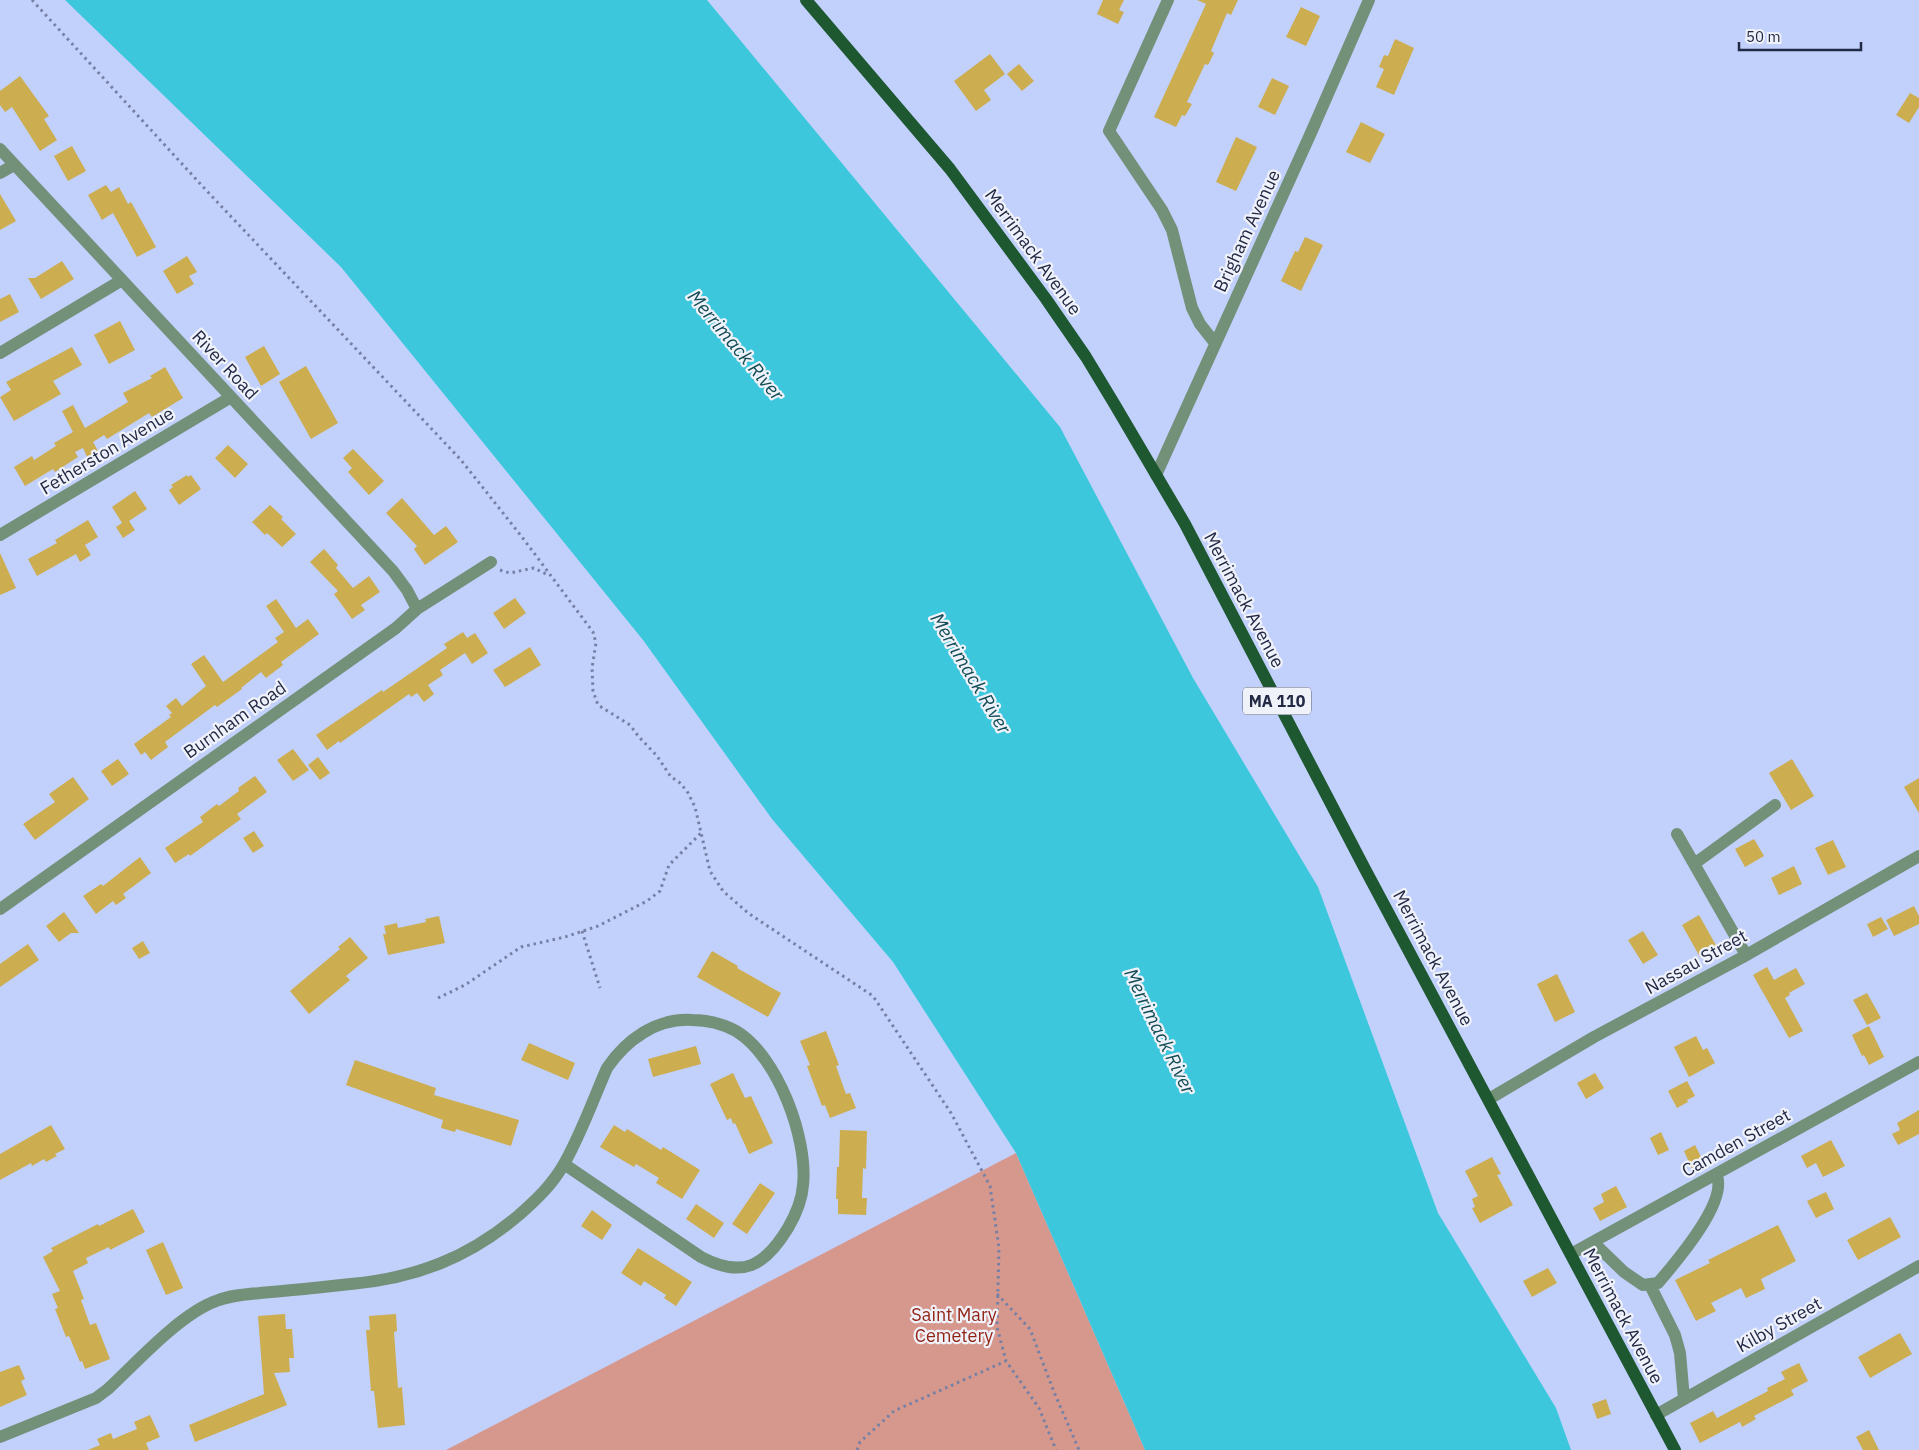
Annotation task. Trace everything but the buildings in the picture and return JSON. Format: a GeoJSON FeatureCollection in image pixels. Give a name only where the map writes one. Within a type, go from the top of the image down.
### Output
{"type":"FeatureCollection","features":[{"type":"Feature","properties":{"kind":"main road","name":"Merrimack Avenue"},"geometry":{"type":"LineString","coordinates":[[806,0],[944,162],[1002,236],[1086,357],[1185,524],[1360,860],[1489,1098],[1675,1450]]}},
{"type":"Feature","properties":{"kind":"street"},"geometry":{"type":"LineString","coordinates":[[1168,0],[1109,131],[1162,210],[1172,230],[1192,308],[1200,324],[1215,343]]}},
{"type":"Feature","properties":{"kind":"street","name":"Brigham Avenue"},"geometry":{"type":"LineString","coordinates":[[1156,475],[1369,0]]}},
{"type":"Feature","properties":{"kind":"street","name":"River Road"},"geometry":{"type":"LineString","coordinates":[[0,149],[393,571],[407,590],[417,609]]}},
{"type":"Feature","properties":{"kind":"street"},"geometry":{"type":"LineString","coordinates":[[0,173],[14,165]]}},
{"type":"Feature","properties":{"kind":"street"},"geometry":{"type":"LineString","coordinates":[[0,353],[122,280]]}},
{"type":"Feature","properties":{"kind":"street","name":"Fetherston Avenue"},"geometry":{"type":"LineString","coordinates":[[0,535],[231,397]]}},
{"type":"Feature","properties":{"kind":"street","name":"Burnham Road"},"geometry":{"type":"LineString","coordinates":[[0,909],[396,628],[417,609],[491,562]]}},
{"type":"Feature","properties":{"kind":"street"},"geometry":{"type":"LineString","coordinates":[[1694,864],[1775,805]]}},
{"type":"Feature","properties":{"kind":"street"},"geometry":{"type":"LineString","coordinates":[[1677,834],[1746,955]]}},
{"type":"Feature","properties":{"kind":"street","name":"Nassau Street"},"geometry":{"type":"LineString","coordinates":[[1489,1098],[1594,1037],[1746,955],[1919,856]]}},
{"type":"Feature","properties":{"kind":"street"},"geometry":{"type":"LineString","coordinates":[[0,1437],[96,1398],[178,1324],[196,1311],[216,1301],[238,1295],[377,1282],[436,1266],[464,1254],[488,1240],[535,1202],[550,1185],[564,1164],[607,1068],[628,1043],[650,1028],[686,1019],[702,1020],[718,1024],[736,1032],[752,1044],[765,1059],[778,1082],[798,1129],[803,1150],[803,1187],[791,1222],[769,1255],[752,1265],[735,1269],[716,1265],[701,1257],[564,1164]]}},
{"type":"Feature","properties":{"kind":"street","name":"Camden Street"},"geometry":{"type":"LineString","coordinates":[[1571,1254],[1919,1062]]}},
{"type":"Feature","properties":{"kind":"street"},"geometry":{"type":"LineString","coordinates":[[1593,1242],[1624,1272],[1642,1285],[1658,1283],[1706,1220],[1719,1190],[1719,1180],[1716,1174]]}},
{"type":"Feature","properties":{"kind":"street","name":"Kilby Street"},"geometry":{"type":"LineString","coordinates":[[1656,1415],[1919,1266]]}},
{"type":"Feature","properties":{"kind":"street"},"geometry":{"type":"LineString","coordinates":[[1650,1285],[1675,1335],[1680,1353],[1684,1399]]}},
{"type":"Feature","properties":{"kind":"path"},"geometry":{"type":"LineString","coordinates":[[32,0],[205,189],[460,460],[522,537],[592,632],[596,643],[592,668],[593,691],[598,705],[630,725],[657,756],[668,773],[683,786],[695,806],[710,871],[724,891],[748,913],[873,996],[951,1113],[990,1186],[999,1248],[996,1327],[1006,1360],[1039,1408],[1056,1450]]}},
{"type":"Feature","properties":{"kind":"path"},"geometry":{"type":"LineString","coordinates":[[491,562],[502,572],[510,573],[534,568],[553,578]]}},
{"type":"Feature","properties":{"kind":"path"},"geometry":{"type":"LineString","coordinates":[[438,998],[465,985],[521,948],[582,931],[624,914],[656,896],[663,886],[669,864],[701,833]]}},
{"type":"Feature","properties":{"kind":"path"},"geometry":{"type":"LineString","coordinates":[[582,931],[600,988]]}},
{"type":"Feature","properties":{"kind":"path"},"geometry":{"type":"LineString","coordinates":[[997,1294],[1030,1328],[1054,1392],[1079,1450]]}},
{"type":"Feature","properties":{"kind":"path"},"geometry":{"type":"LineString","coordinates":[[856,1450],[860,1442],[894,1411],[1006,1360]]}},
{"type":"Feature","properties":{"kind":"green space","name":"Saint Mary Cemetery"},"geometry":{"type":"Polygon","coordinates":[[[1016,1153],[1145,1450],[446,1450],[1016,1153]]]}},
{"type":"Feature","properties":{"kind":"water","name":"Merrimack River"},"geometry":{"type":"Polygon","coordinates":[[[65,0],[707,0],[1060,427],[1193,678],[1318,887],[1438,1213],[1556,1408],[1571,1450],[1145,1450],[1016,1153],[893,962],[772,819],[643,640],[341,267],[65,0]]]}}]}
